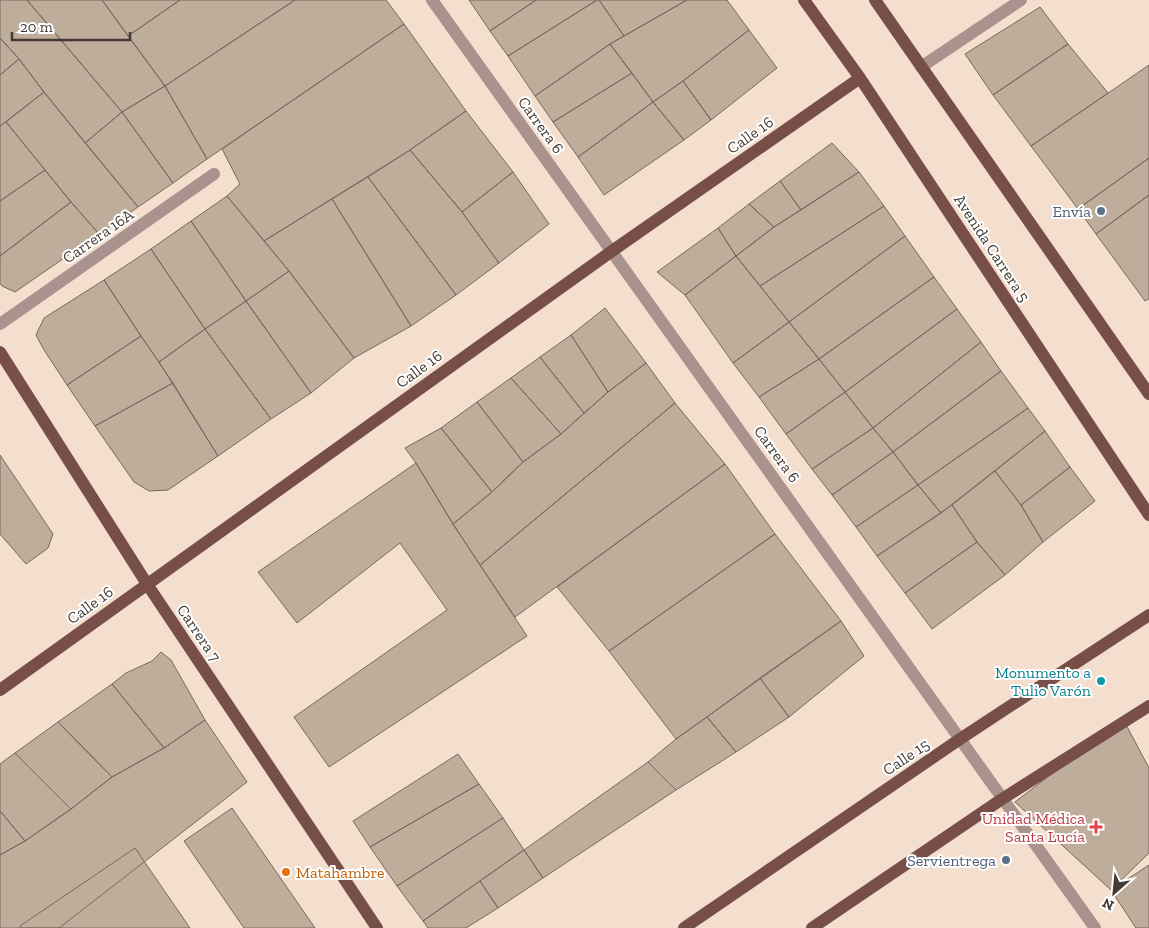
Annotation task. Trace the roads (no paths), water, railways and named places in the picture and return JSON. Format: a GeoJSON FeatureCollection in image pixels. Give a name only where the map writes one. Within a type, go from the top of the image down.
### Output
{"type":"FeatureCollection","features":[{"type":"Feature","properties":{"kind":"main road","name":"Avenida Carrera 5"},"geometry":{"type":"LineString","coordinates":[[804,0],[860,78],[1149,515]]}},
{"type":"Feature","properties":{"kind":"main road"},"geometry":{"type":"LineString","coordinates":[[875,0],[1149,394]]}},
{"type":"Feature","properties":{"kind":"main road","name":"Calle 16"},"geometry":{"type":"LineString","coordinates":[[0,690],[612,251],[860,78]]}},
{"type":"Feature","properties":{"kind":"main road","name":"Carrera 7"},"geometry":{"type":"LineString","coordinates":[[0,352],[147,584],[377,928]]}},
{"type":"Feature","properties":{"kind":"main road","name":"Calle 15"},"geometry":{"type":"LineString","coordinates":[[684,928],[960,739],[1149,616]]}},
{"type":"Feature","properties":{"kind":"main road"},"geometry":{"type":"LineString","coordinates":[[812,928],[1002,799],[1149,706]]}},
{"type":"Feature","properties":{"kind":"street","name":"Carrera 6"},"geometry":{"type":"LineString","coordinates":[[432,0],[1095,928]]}},
{"type":"Feature","properties":{"kind":"street"},"geometry":{"type":"LineString","coordinates":[[921,67],[1021,0]]}},
{"type":"Feature","properties":{"kind":"street","name":"Carrera 16A"},"geometry":{"type":"LineString","coordinates":[[0,324],[214,174]]}},
{"type":"Feature","properties":{"kind":"place","name":"Envía"},"geometry":{"type":"Point","coordinates":[1101,211]}},
{"type":"Feature","properties":{"kind":"place","name":"Monumento a Tulio Varón"},"geometry":{"type":"Point","coordinates":[1101,681]}},
{"type":"Feature","properties":{"kind":"place","name":"Unidad Médica Santa Lucía"},"geometry":{"type":"Point","coordinates":[1096,827]}},
{"type":"Feature","properties":{"kind":"place","name":"Servientrega"},"geometry":{"type":"Point","coordinates":[1006,860]}},
{"type":"Feature","properties":{"kind":"place","name":"Matahambre"},"geometry":{"type":"Point","coordinates":[286,872]}}]}
